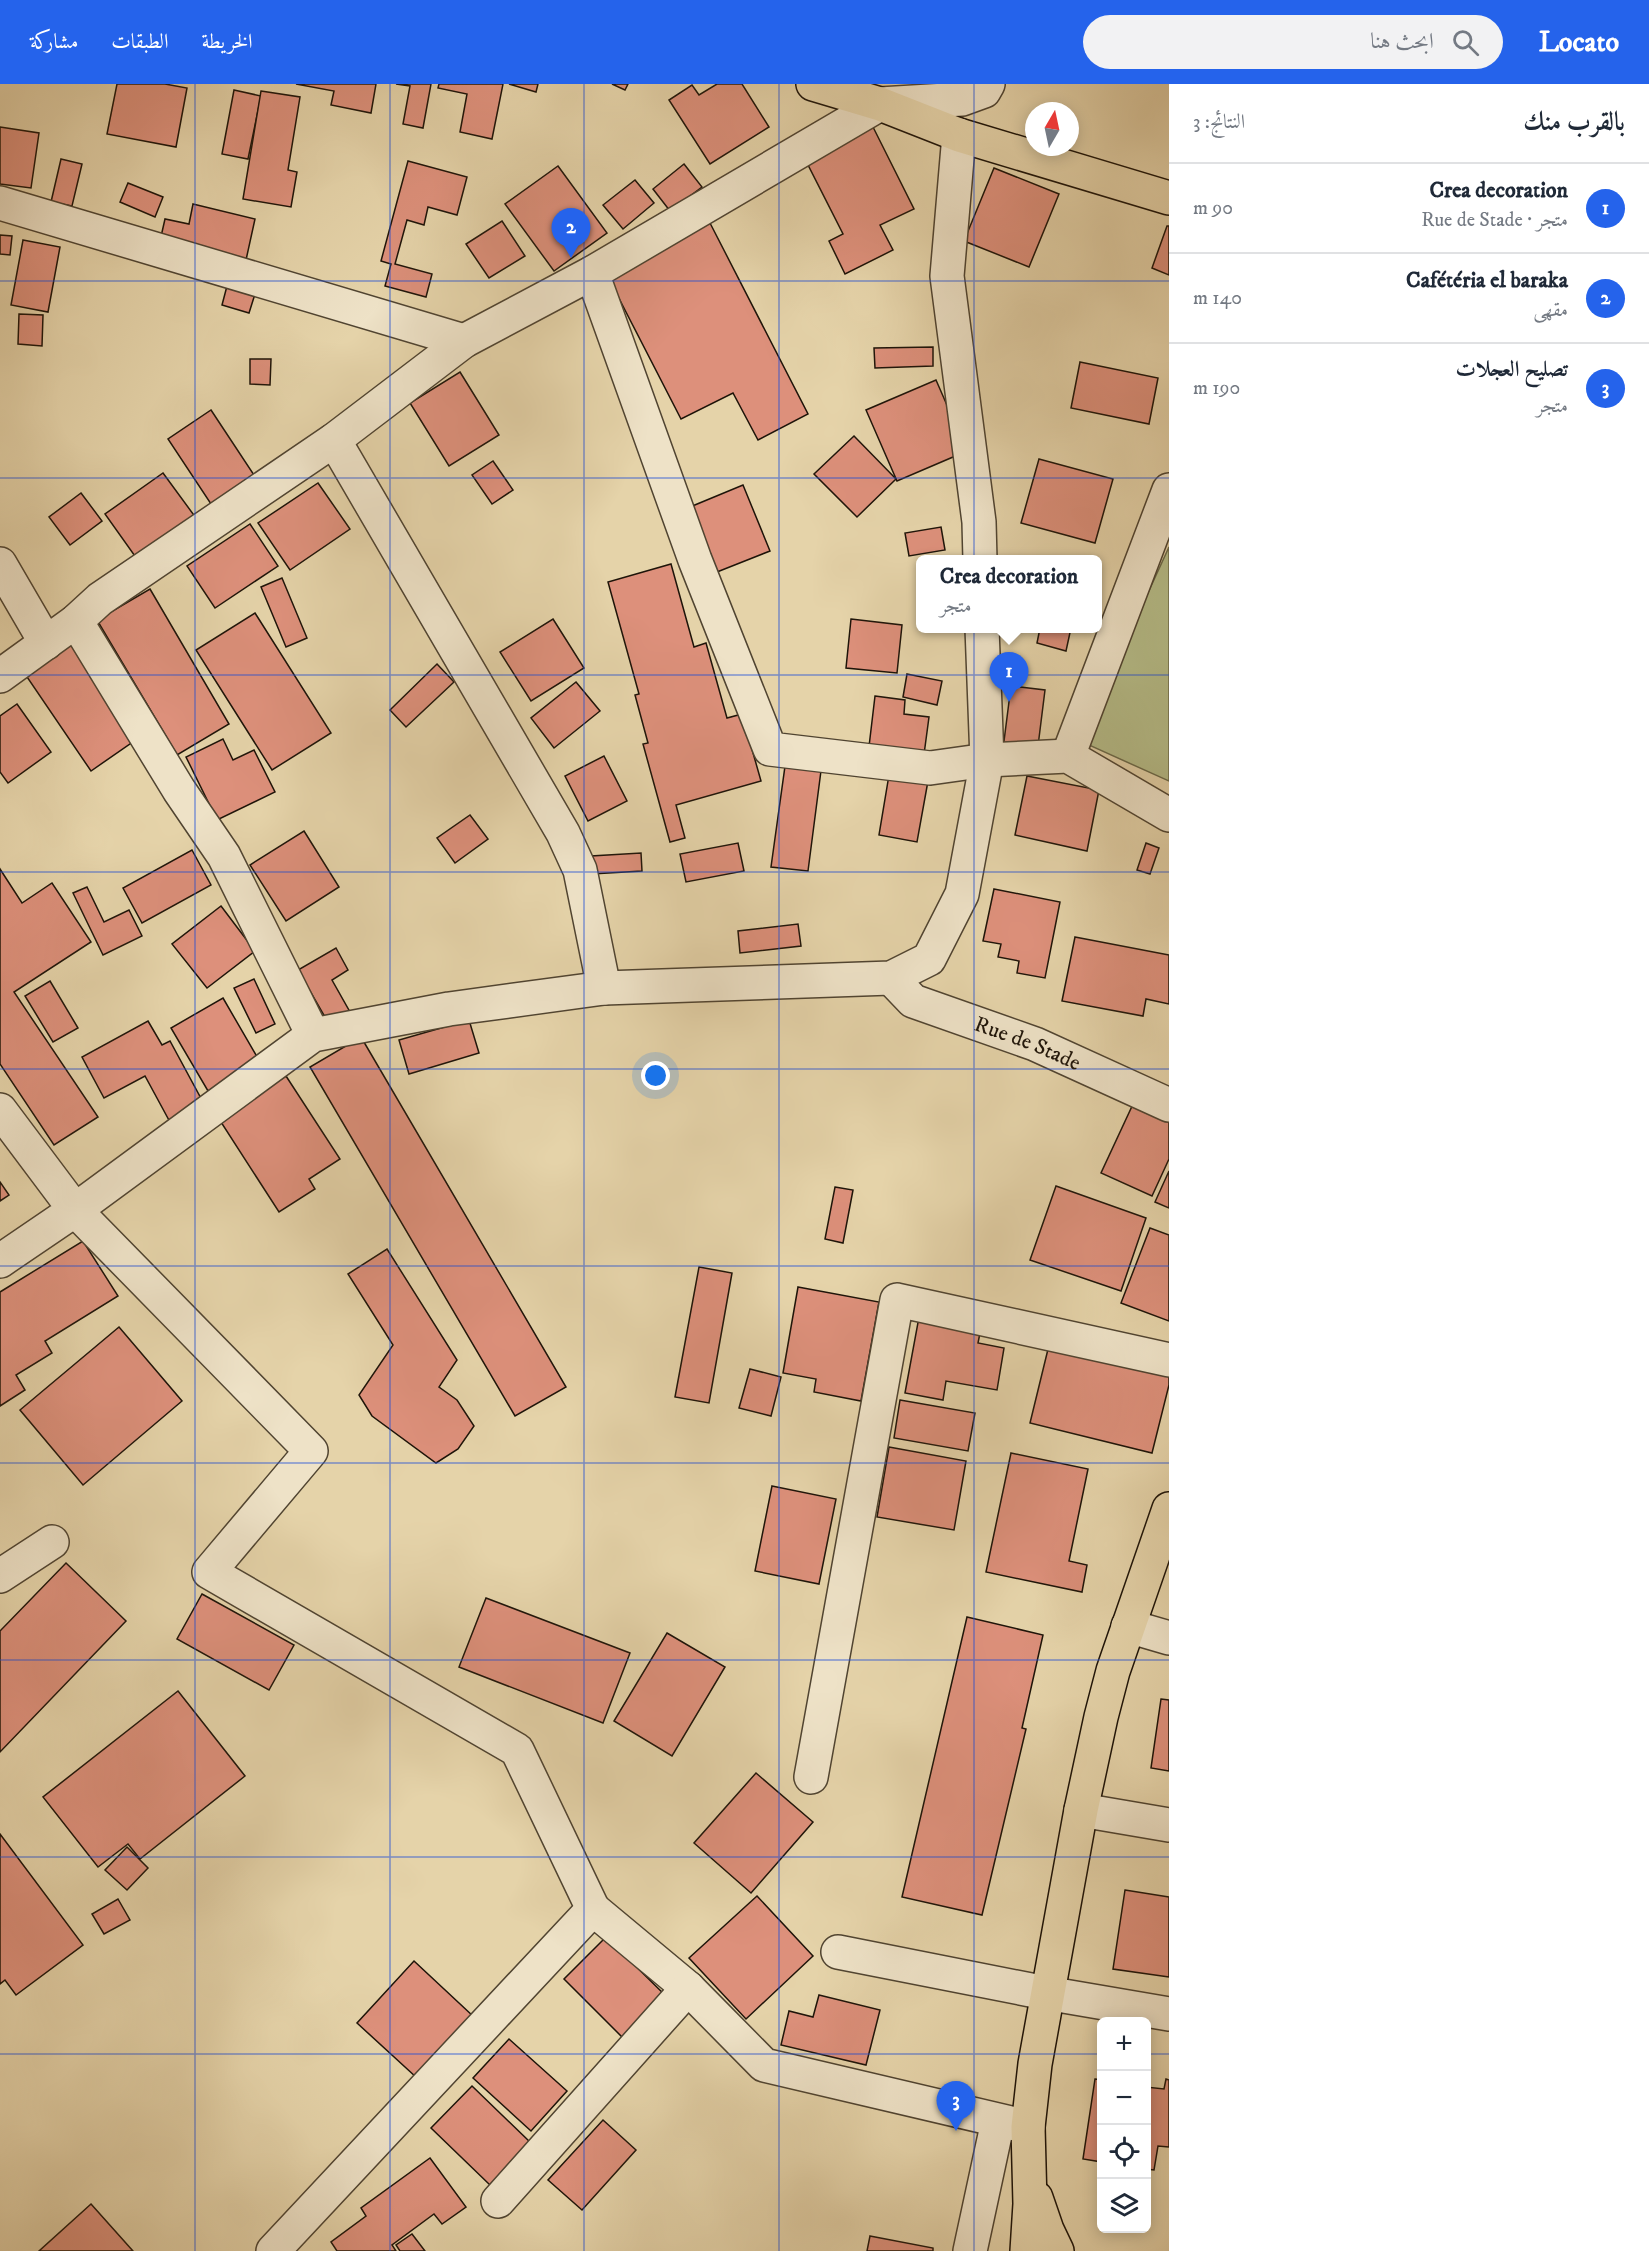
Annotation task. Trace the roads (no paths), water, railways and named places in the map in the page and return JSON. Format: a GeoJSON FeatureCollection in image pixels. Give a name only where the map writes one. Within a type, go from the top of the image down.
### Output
{"type":"FeatureCollection","features":[{"type":"Feature","properties":{"kind":"main road"},"geometry":{"type":"LineString","coordinates":[[813,84],[880,104],[959,135],[1169,198]]}},
{"type":"Feature","properties":{"kind":"main road"},"geometry":{"type":"LineString","coordinates":[[1057,2251],[1036,2200],[1029,2170],[1013,2124],[1035,2064],[1046,1993],[1101,1717],[1128,1626],[1169,1509]]}},
{"type":"Feature","properties":{"kind":"main road"},"geometry":{"type":"LineString","coordinates":[[1027,2251],[1029,2170]]}},
{"type":"Feature","properties":{"kind":"street"},"geometry":{"type":"LineString","coordinates":[[0,676],[76,621],[100,599],[334,440],[464,341],[592,273],[880,104],[962,99],[984,91],[988,84]]}},
{"type":"Feature","properties":{"kind":"street"},"geometry":{"type":"LineString","coordinates":[[959,135],[947,276],[979,522],[980,555]]}},
{"type":"Feature","properties":{"kind":"street"},"geometry":{"type":"LineString","coordinates":[[0,203],[464,341]]}},
{"type":"Feature","properties":{"kind":"street"},"geometry":{"type":"LineString","coordinates":[[592,273],[695,560],[770,749],[930,768],[987,760],[1068,756],[1169,815]]}},
{"type":"Feature","properties":{"kind":"street"},"geometry":{"type":"LineString","coordinates":[[334,440],[563,833],[580,870],[604,988]]}},
{"type":"Feature","properties":{"kind":"street"},"geometry":{"type":"LineString","coordinates":[[1068,756],[1169,490]]}},
{"type":"Feature","properties":{"kind":"street"},"geometry":{"type":"LineString","coordinates":[[0,564],[46,643]]}},
{"type":"Feature","properties":{"kind":"street"},"geometry":{"type":"LineString","coordinates":[[76,621],[179,790],[224,856],[313,1035]]}},
{"type":"Feature","properties":{"kind":"street"},"geometry":{"type":"LineString","coordinates":[[0,1261],[75,1210],[313,1035],[449,1009],[604,988],[891,978],[929,959],[962,894],[987,760],[982,633]]}},
{"type":"Feature","properties":{"kind":"street","name":"Rue de Stade"},"geometry":{"type":"LineString","coordinates":[[891,978],[913,1001],[1035,1044],[1169,1105]]}},
{"type":"Feature","properties":{"kind":"street"},"geometry":{"type":"LineString","coordinates":[[0,1110],[75,1210],[311,1451],[208,1572],[517,1750],[593,1909],[688,1988],[764,2065],[1013,2124],[970,2251]]}},
{"type":"Feature","properties":{"kind":"street"},"geometry":{"type":"LineString","coordinates":[[811,1777],[897,1300],[1169,1360]]}},
{"type":"Feature","properties":{"kind":"street"},"geometry":{"type":"LineString","coordinates":[[0,1576],[52,1542]]}},
{"type":"Feature","properties":{"kind":"street"},"geometry":{"type":"LineString","coordinates":[[1128,1626],[1169,1638]]}},
{"type":"Feature","properties":{"kind":"street"},"geometry":{"type":"LineString","coordinates":[[1081,1810],[1169,1825]]}},
{"type":"Feature","properties":{"kind":"street"},"geometry":{"type":"LineString","coordinates":[[273,2251],[593,1909]]}},
{"type":"Feature","properties":{"kind":"street"},"geometry":{"type":"LineString","coordinates":[[838,1952],[1046,1993],[1169,2014]]}},
{"type":"Feature","properties":{"kind":"street"},"geometry":{"type":"LineString","coordinates":[[498,2201],[688,1988]]}},
{"type":"Feature","properties":{"kind":"place","name":"Cafétéria el baraka"},"geometry":{"type":"Point","coordinates":[571,258]}},
{"type":"Feature","properties":{"kind":"place","name":"Crea decoration"},"geometry":{"type":"Point","coordinates":[1009,702]}},
{"type":"Feature","properties":{"kind":"place","name":"تصليح العجلات"},"geometry":{"type":"Point","coordinates":[956,2131]}}]}
